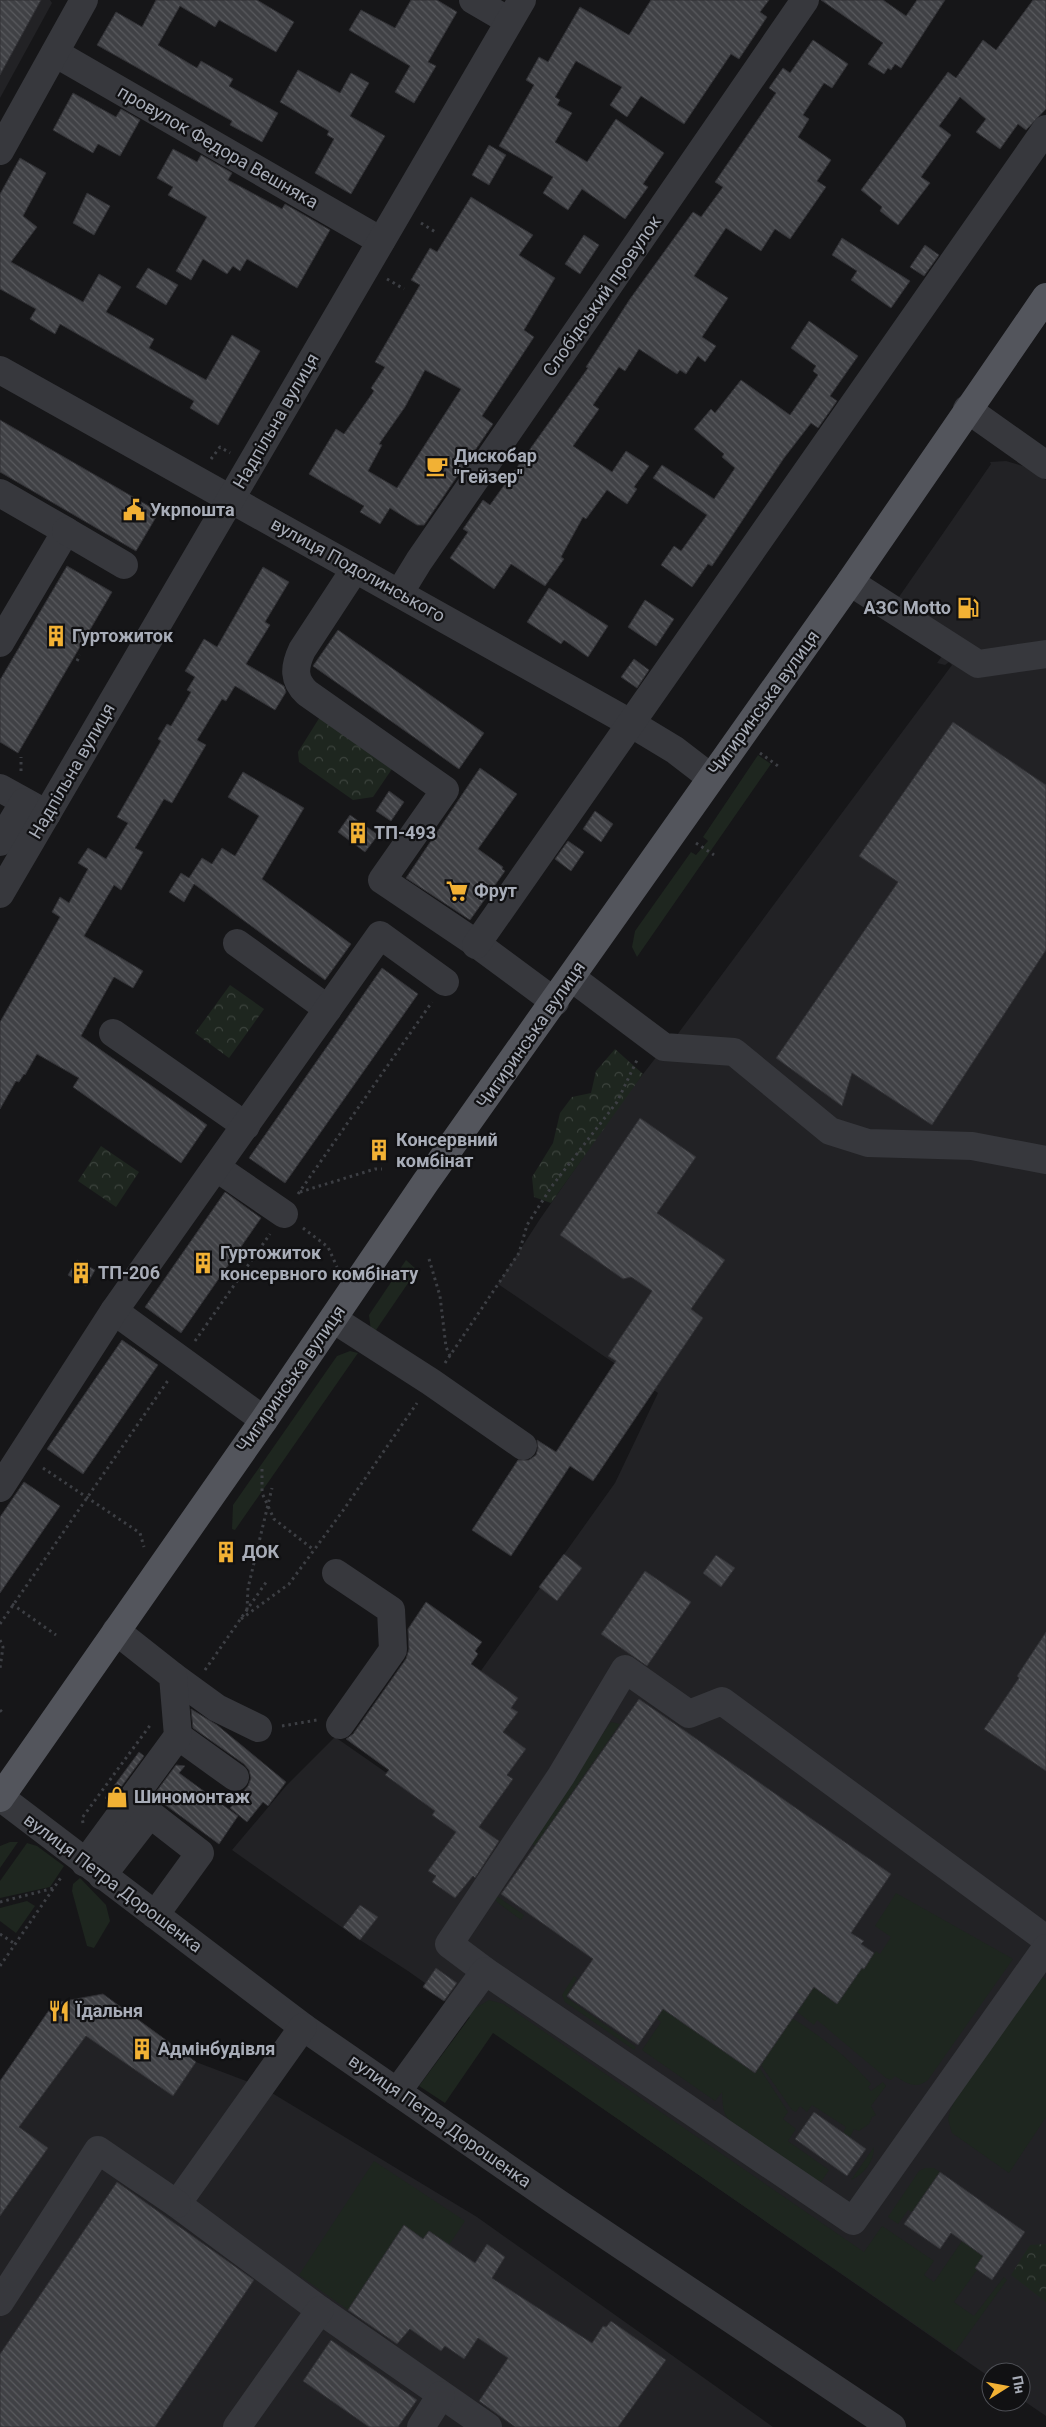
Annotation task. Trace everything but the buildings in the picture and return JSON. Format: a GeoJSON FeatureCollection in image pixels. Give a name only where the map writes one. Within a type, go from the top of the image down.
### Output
{"type":"FeatureCollection","features":[{"type":"Feature","properties":{"kind":"main road","name":"Чигиринська вулиця"},"geometry":{"type":"LineString","coordinates":[[0,1798],[247,1445],[425,1184],[572,978],[710,777],[850,582],[967,409],[1046,297]]}},
{"type":"Feature","properties":{"kind":"street"},"geometry":{"type":"LineString","coordinates":[[0,151],[84,0]]}},
{"type":"Feature","properties":{"kind":"street"},"geometry":{"type":"LineString","coordinates":[[473,0],[516,11]]}},
{"type":"Feature","properties":{"kind":"street","name":"Слобідський провулок"},"geometry":{"type":"LineString","coordinates":[[400,592],[419,561],[805,0]]}},
{"type":"Feature","properties":{"kind":"street","name":"Надпільна вулиця"},"geometry":{"type":"LineString","coordinates":[[0,894],[35,808],[230,500],[516,11]]}},
{"type":"Feature","properties":{"kind":"street","name":"провулок Федора Вешняка"},"geometry":{"type":"LineString","coordinates":[[55,53],[381,241]]}},
{"type":"Feature","properties":{"kind":"street"},"geometry":{"type":"LineString","coordinates":[[476,944],[632,724],[1046,129]]}},
{"type":"Feature","properties":{"kind":"street","name":"вулиця Подолинського"},"geometry":{"type":"LineString","coordinates":[[0,370],[230,500],[400,592],[632,724],[675,750],[710,777]]}},
{"type":"Feature","properties":{"kind":"street"},"geometry":{"type":"LineString","coordinates":[[967,409],[1046,465]]}},
{"type":"Feature","properties":{"kind":"street"},"geometry":{"type":"LineString","coordinates":[[0,492],[124,565]]}},
{"type":"Feature","properties":{"kind":"street"},"geometry":{"type":"LineString","coordinates":[[0,643],[66,531]]}},
{"type":"Feature","properties":{"kind":"street"},"geometry":{"type":"LineString","coordinates":[[356,568],[302,650],[295,665],[296,678],[308,693],[445,790],[382,880],[476,944],[555,1002]]}},
{"type":"Feature","properties":{"kind":"street"},"geometry":{"type":"LineString","coordinates":[[850,582],[978,664],[1046,654]]}},
{"type":"Feature","properties":{"kind":"street"},"geometry":{"type":"LineString","coordinates":[[0,788],[35,808],[0,842]]}},
{"type":"Feature","properties":{"kind":"street"},"geometry":{"type":"LineString","coordinates":[[0,1488],[114,1311],[380,935],[445,982]]}},
{"type":"Feature","properties":{"kind":"street"},"geometry":{"type":"LineString","coordinates":[[237,943],[328,1010]]}},
{"type":"Feature","properties":{"kind":"street"},"geometry":{"type":"LineString","coordinates":[[572,978],[664,1047],[734,1052],[830,1131],[868,1143],[972,1146],[1046,1160]]}},
{"type":"Feature","properties":{"kind":"street"},"geometry":{"type":"LineString","coordinates":[[113,1033],[246,1126]]}},
{"type":"Feature","properties":{"kind":"street"},"geometry":{"type":"LineString","coordinates":[[217,1168],[273,1207]]}},
{"type":"Feature","properties":{"kind":"street"},"geometry":{"type":"LineString","coordinates":[[114,1311],[264,1420]]}},
{"type":"Feature","properties":{"kind":"street"},"geometry":{"type":"LineString","coordinates":[[333,1319],[431,1382],[523,1446]]}},
{"type":"Feature","properties":{"kind":"street"},"geometry":{"type":"LineString","coordinates":[[336,1573],[391,1610],[393,1650],[346,1716]]}},
{"type":"Feature","properties":{"kind":"street"},"geometry":{"type":"LineString","coordinates":[[116,1632],[222,1711],[258,1728]]}},
{"type":"Feature","properties":{"kind":"street"},"geometry":{"type":"LineString","coordinates":[[1046,1939],[722,1701],[689,1714],[625,1669],[560,1776],[449,1944],[485,1971],[854,2221],[1046,1948]]}},
{"type":"Feature","properties":{"kind":"street"},"geometry":{"type":"LineString","coordinates":[[93,1869],[178,1736],[173,1676]]}},
{"type":"Feature","properties":{"kind":"street"},"geometry":{"type":"LineString","coordinates":[[178,1736],[235,1777]]}},
{"type":"Feature","properties":{"kind":"street","name":"вулиця Петра Дорошенка"},"geometry":{"type":"LineString","coordinates":[[0,1798],[303,2027],[397,2092],[563,2195],[892,2427]]}},
{"type":"Feature","properties":{"kind":"street"},"geometry":{"type":"LineString","coordinates":[[93,1869],[150,1814],[200,1853],[155,1915]]}},
{"type":"Feature","properties":{"kind":"street"},"geometry":{"type":"LineString","coordinates":[[397,2092],[485,1971]]}},
{"type":"Feature","properties":{"kind":"street"},"geometry":{"type":"LineString","coordinates":[[177,2204],[303,2027]]}},
{"type":"Feature","properties":{"kind":"street"},"geometry":{"type":"LineString","coordinates":[[0,2302],[98,2150],[177,2204],[320,2310],[488,2427]]}},
{"type":"Feature","properties":{"kind":"street"},"geometry":{"type":"LineString","coordinates":[[236,2427],[320,2310]]}},
{"type":"Feature","properties":{"kind":"street"},"geometry":{"type":"LineString","coordinates":[[421,2427],[441,2395]]}},
{"type":"Feature","properties":{"kind":"path"},"geometry":{"type":"LineString","coordinates":[[383,276],[404,289]]}},
{"type":"Feature","properties":{"kind":"path"},"geometry":{"type":"LineString","coordinates":[[77,661],[80,655]]}},
{"type":"Feature","properties":{"kind":"path"},"geometry":{"type":"LineString","coordinates":[[757,751],[778,766]]}},
{"type":"Feature","properties":{"kind":"path"},"geometry":{"type":"LineString","coordinates":[[694,842],[714,856]]}},
{"type":"Feature","properties":{"kind":"path"},"geometry":{"type":"LineString","coordinates":[[273,1207],[299,1192],[445,982]]}},
{"type":"Feature","properties":{"kind":"path"},"geometry":{"type":"LineString","coordinates":[[241,1619],[289,1584],[314,1550],[520,1253],[527,1225],[552,1186],[617,1102],[630,1071],[651,1038]]}},
{"type":"Feature","properties":{"kind":"path"},"geometry":{"type":"LineString","coordinates":[[0,1624],[182,1360],[273,1207],[299,1192],[369,1170],[382,1169]]}},
{"type":"Feature","properties":{"kind":"path"},"geometry":{"type":"LineString","coordinates":[[273,1207],[328,1247]]}},
{"type":"Feature","properties":{"kind":"path"},"geometry":{"type":"LineString","coordinates":[[429,1259],[440,1296],[446,1347],[450,1356]]}},
{"type":"Feature","properties":{"kind":"path"},"geometry":{"type":"LineString","coordinates":[[247,1445],[258,1453],[262,1460],[261,1489],[268,1509],[274,1519],[314,1550]]}},
{"type":"Feature","properties":{"kind":"path"},"geometry":{"type":"LineString","coordinates":[[23,1454],[131,1527]]}},
{"type":"Feature","properties":{"kind":"path"},"geometry":{"type":"LineString","coordinates":[[247,1610],[248,1588],[272,1488]]}},
{"type":"Feature","properties":{"kind":"path"},"geometry":{"type":"LineString","coordinates":[[12,1604],[56,1635]]}},
{"type":"Feature","properties":{"kind":"path"},"geometry":{"type":"LineString","coordinates":[[0,1640],[3,1647],[0,1668]]}},
{"type":"Feature","properties":{"kind":"path"},"geometry":{"type":"LineString","coordinates":[[258,1728],[346,1716]]}},
{"type":"Feature","properties":{"kind":"path"},"geometry":{"type":"LineString","coordinates":[[0,1902],[54,1888]]}},
{"type":"Feature","properties":{"kind":"path"},"geometry":{"type":"LineString","coordinates":[[0,1934],[15,1944]]}},
{"type":"Feature","properties":{"kind":"shaded area"},"geometry":{"type":"Polygon","coordinates":[[[0,0],[50,0],[52,3],[0,98],[0,0]]]}},
{"type":"Feature","properties":{"kind":"shaded area"},"geometry":{"type":"Polygon","coordinates":[[[1006,461],[1023,466],[1046,480],[1046,2416],[1031,2406],[1031,2362],[981,2362],[981,2371],[493,2032],[435,1995],[423,1986],[425,1983],[232,1850],[286,1786],[335,1737],[391,1776],[480,1672],[615,1483],[658,1393],[498,1284],[540,1219],[626,1096],[664,1047],[674,1039],[952,665],[949,662],[945,665],[937,663],[942,656],[893,622],[883,620],[991,464],[990,462],[1006,461]]]}},
{"type":"Feature","properties":{"kind":"shaded area"},"geometry":{"type":"Polygon","coordinates":[[[103,1994],[196,2062],[262,2087],[477,2217],[773,2427],[0,2427],[0,2081],[54,2003],[103,1994]]]}},
{"type":"Feature","properties":{"kind":"green space"},"geometry":{"type":"Polygon","coordinates":[[[323,712],[396,763],[373,797],[353,800],[299,762],[298,752],[323,712]]]}},
{"type":"Feature","properties":{"kind":"green space"},"geometry":{"type":"Polygon","coordinates":[[[758,755],[771,764],[637,957],[632,947],[635,931],[691,852],[696,855],[708,841],[703,837],[758,755]]]}},
{"type":"Feature","properties":{"kind":"green space"},"geometry":{"type":"Polygon","coordinates":[[[230,985],[264,1009],[229,1058],[195,1033],[230,985]]]}},
{"type":"Feature","properties":{"kind":"green space"},"geometry":{"type":"Polygon","coordinates":[[[615,1049],[643,1074],[551,1203],[534,1197],[532,1177],[553,1143],[560,1113],[572,1097],[591,1093],[596,1071],[615,1049]]]}},
{"type":"Feature","properties":{"kind":"green space"},"geometry":{"type":"Polygon","coordinates":[[[101,1146],[139,1172],[116,1207],[78,1181],[101,1146]]]}},
{"type":"Feature","properties":{"kind":"green space"},"geometry":{"type":"Polygon","coordinates":[[[406,1260],[417,1270],[374,1333],[371,1331],[369,1315],[406,1260]]]}},
{"type":"Feature","properties":{"kind":"green space"},"geometry":{"type":"Polygon","coordinates":[[[350,1351],[358,1353],[235,1530],[232,1529],[233,1505],[337,1356],[350,1351]]]}},
{"type":"Feature","properties":{"kind":"green space"},"geometry":{"type":"Polygon","coordinates":[[[611,1722],[620,1724],[535,1846],[530,1842],[532,1836],[611,1722]]]}},
{"type":"Feature","properties":{"kind":"green space"},"geometry":{"type":"Polygon","coordinates":[[[10,1842],[18,1842],[0,1868],[0,1846],[10,1842]]]}},
{"type":"Feature","properties":{"kind":"green space"},"geometry":{"type":"Polygon","coordinates":[[[27,1843],[37,1846],[64,1866],[50,1887],[0,1898],[0,1881],[27,1843]]]}},
{"type":"Feature","properties":{"kind":"green space"},"geometry":{"type":"Polygon","coordinates":[[[80,1878],[106,1905],[110,1921],[94,1948],[87,1946],[72,1891],[73,1884],[80,1878]]]}},
{"type":"Feature","properties":{"kind":"green space"},"geometry":{"type":"Polygon","coordinates":[[[896,1893],[1013,1959],[928,2080],[919,2085],[907,2083],[895,2076],[891,2080],[886,2078],[817,2020],[814,2025],[797,2012],[814,1987],[837,2004],[838,1951],[864,1969],[876,1951],[880,1954],[891,1937],[875,1926],[896,1893]]]}},
{"type":"Feature","properties":{"kind":"green space"},"geometry":{"type":"Polygon","coordinates":[[[497,1896],[524,1915],[521,1920],[497,1902],[495,1899],[497,1896]]]}},
{"type":"Feature","properties":{"kind":"green space"},"geometry":{"type":"Polygon","coordinates":[[[27,1901],[35,1906],[16,1933],[0,1921],[0,1908],[27,1901]]]}},
{"type":"Feature","properties":{"kind":"green space"},"geometry":{"type":"Polygon","coordinates":[[[574,1976],[577,1978],[566,1997],[636,2047],[634,2050],[565,2002],[562,1995],[574,1976]]]}},
{"type":"Feature","properties":{"kind":"green space"},"geometry":{"type":"Polygon","coordinates":[[[1042,1977],[1046,1979],[1046,2117],[1009,2173],[952,2133],[948,2119],[951,2108],[965,2083],[1042,1977]]]}},
{"type":"Feature","properties":{"kind":"green space"},"geometry":{"type":"Polygon","coordinates":[[[489,2000],[504,2004],[864,2252],[882,2226],[934,2261],[924,2275],[934,2282],[962,2241],[983,2256],[975,2268],[977,2270],[954,2302],[974,2316],[1004,2277],[1007,2280],[955,2352],[493,2033],[445,2103],[419,2086],[470,2017],[468,2016],[472,2010],[489,2000]]]}},
{"type":"Feature","properties":{"kind":"green space"},"geometry":{"type":"Polygon","coordinates":[[[663,2009],[755,2073],[759,2067],[788,2112],[783,2119],[796,2129],[788,2141],[829,2170],[821,2182],[812,2178],[748,2135],[748,2130],[742,2131],[731,2122],[724,2111],[722,2092],[715,2101],[642,2050],[661,2022],[656,2018],[663,2009]]]}},
{"type":"Feature","properties":{"kind":"green space"},"geometry":{"type":"Polygon","coordinates":[[[792,2018],[824,2040],[863,2074],[871,2084],[868,2087],[871,2091],[883,2082],[886,2086],[871,2106],[876,2115],[872,2117],[869,2124],[859,2131],[854,2129],[850,2137],[843,2133],[846,2127],[812,2105],[807,2112],[800,2106],[796,2112],[792,2110],[761,2065],[792,2018]]]}},
{"type":"Feature","properties":{"kind":"green space"},"geometry":{"type":"Polygon","coordinates":[[[874,2147],[872,2158],[867,2167],[851,2180],[874,2147]]]}},
{"type":"Feature","properties":{"kind":"green space"},"geometry":{"type":"Polygon","coordinates":[[[374,2161],[465,2221],[449,2245],[429,2231],[423,2239],[404,2225],[348,2310],[299,2275],[374,2161]]]}},
{"type":"Feature","properties":{"kind":"green space"},"geometry":{"type":"Polygon","coordinates":[[[925,2168],[934,2168],[940,2172],[912,2212],[908,2210],[898,2224],[888,2217],[919,2171],[925,2168]]]}},
{"type":"Feature","properties":{"kind":"green space"},"geometry":{"type":"Polygon","coordinates":[[[1046,2244],[1046,2302],[1011,2275],[1030,2245],[1046,2244]]]}},
{"type":"Feature","properties":{"kind":"place","name":"Дискобар \"Гейзер\""},"geometry":{"type":"Point","coordinates":[437,466]}},
{"type":"Feature","properties":{"kind":"place","name":"Укрпошта"},"geometry":{"type":"Point","coordinates":[134,510]}},
{"type":"Feature","properties":{"kind":"place","name":"АЗС Motto"},"geometry":{"type":"Point","coordinates":[968,608]}},
{"type":"Feature","properties":{"kind":"place","name":"Гуртожиток"},"geometry":{"type":"Point","coordinates":[56,636]}},
{"type":"Feature","properties":{"kind":"place","name":"ТП-493"},"geometry":{"type":"Point","coordinates":[358,833]}},
{"type":"Feature","properties":{"kind":"place","name":"Фрут"},"geometry":{"type":"Point","coordinates":[457,891]}},
{"type":"Feature","properties":{"kind":"place","name":"Консервний комбінат"},"geometry":{"type":"Point","coordinates":[379,1150]}},
{"type":"Feature","properties":{"kind":"place","name":"Гуртожиток консервного комбінату"},"geometry":{"type":"Point","coordinates":[203,1263]}},
{"type":"Feature","properties":{"kind":"place","name":"ТП-206"},"geometry":{"type":"Point","coordinates":[81,1273]}},
{"type":"Feature","properties":{"kind":"place","name":"ДОК"},"geometry":{"type":"Point","coordinates":[226,1552]}},
{"type":"Feature","properties":{"kind":"place","name":"Шиномонтаж"},"geometry":{"type":"Point","coordinates":[117,1797]}},
{"type":"Feature","properties":{"kind":"place","name":"Їдальня"},"geometry":{"type":"Point","coordinates":[59,2011]}},
{"type":"Feature","properties":{"kind":"place","name":"Адмінбудівля"},"geometry":{"type":"Point","coordinates":[142,2049]}}]}
